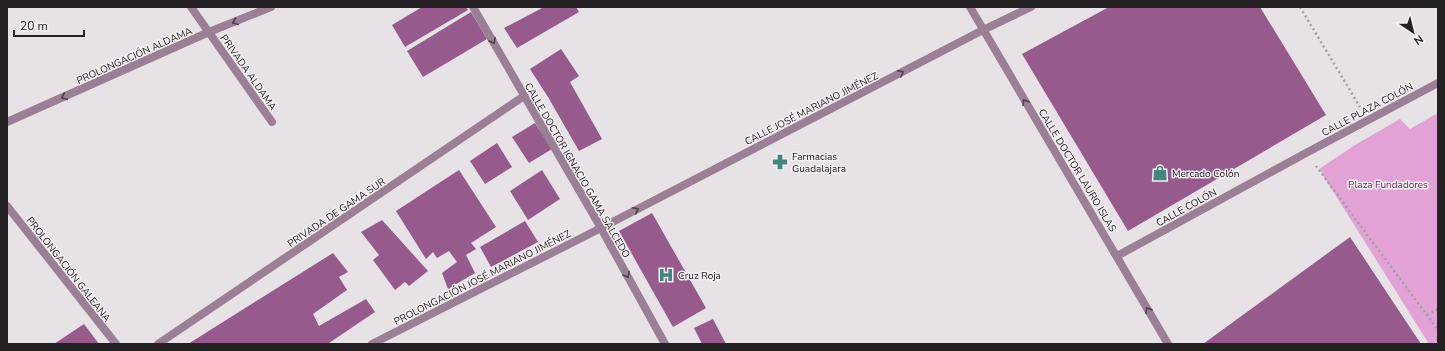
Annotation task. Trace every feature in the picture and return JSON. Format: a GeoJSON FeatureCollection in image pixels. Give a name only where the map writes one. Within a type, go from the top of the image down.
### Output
{"type":"FeatureCollection","features":[{"type":"Feature","properties":{"kind":"street","name":"PRIVADA ALDAMA"},"geometry":{"type":"LineString","coordinates":[[191,7],[272,122]]}},
{"type":"Feature","properties":{"kind":"street","name":"PROLONGACIÓN ALDAMA"},"geometry":{"type":"LineString","coordinates":[[7,122],[210,32],[271,7]]}},
{"type":"Feature","properties":{"kind":"street","name":"CALLE DOCTOR IGNACIO GAMA SALCEDO"},"geometry":{"type":"LineString","coordinates":[[473,7],[601,228],[665,344]]}},
{"type":"Feature","properties":{"kind":"street","name":"CALLE DOCTOR LAURO ISLAS"},"geometry":{"type":"LineString","coordinates":[[970,7],[1168,344]]}},
{"type":"Feature","properties":{"kind":"street","name":"CALLE JOSÉ MARIANO JIMÉNEZ"},"geometry":{"type":"LineString","coordinates":[[601,228],[1030,7]]}},
{"type":"Feature","properties":{"kind":"street","name":"CALLE PLAZA COLÓN"},"geometry":{"type":"LineString","coordinates":[[1306,153],[1438,83]]}},
{"type":"Feature","properties":{"kind":"street","name":"PRIVADA DE GAMA SUR"},"geometry":{"type":"LineString","coordinates":[[158,344],[524,96]]}},
{"type":"Feature","properties":{"kind":"street","name":"CALLE COLÓN"},"geometry":{"type":"LineString","coordinates":[[1117,256],[1306,153]]}},
{"type":"Feature","properties":{"kind":"street","name":"PROLONGACIÓN GALEANA"},"geometry":{"type":"LineString","coordinates":[[7,206],[116,344]]}},
{"type":"Feature","properties":{"kind":"street","name":"PROLONGACIÓN JOSÉ MARIANO JIMÉNEZ"},"geometry":{"type":"LineString","coordinates":[[372,344],[601,228]]}},
{"type":"Feature","properties":{"kind":"path"},"geometry":{"type":"LineString","coordinates":[[1300,7],[1368,120]]}},
{"type":"Feature","properties":{"kind":"path"},"geometry":{"type":"LineString","coordinates":[[1306,153],[1438,330]]}},
{"type":"Feature","properties":{"kind":"path"},"geometry":{"type":"LineString","coordinates":[[1427,315],[1438,309]]}},
{"type":"Feature","properties":{"kind":"green space","name":"Plaza Fundadores"},"geometry":{"type":"Polygon","coordinates":[[[1438,113],[1438,344],[1429,344],[1319,169],[1355,145],[1400,119],[1410,129],[1438,113]]]}},
{"type":"Feature","properties":{"kind":"building"},"geometry":{"type":"Polygon","coordinates":[[[422,7],[466,7],[468,10],[405,47],[392,25],[422,7]]]}},
{"type":"Feature","properties":{"kind":"building"},"geometry":{"type":"Polygon","coordinates":[[[544,7],[576,7],[579,12],[517,48],[504,28],[544,7]]]}},
{"type":"Feature","properties":{"kind":"building","name":"Mercado Colón"},"geometry":{"type":"Polygon","coordinates":[[[1109,7],[1260,7],[1326,115],[1128,231],[1022,54],[1109,7]]]}},
{"type":"Feature","properties":{"kind":"building"},"geometry":{"type":"Polygon","coordinates":[[[471,12],[487,39],[423,77],[407,51],[471,12]]]}},
{"type":"Feature","properties":{"kind":"building"},"geometry":{"type":"Polygon","coordinates":[[[561,49],[579,76],[570,82],[602,139],[579,151],[530,69],[561,49]]]}},
{"type":"Feature","properties":{"kind":"building"},"geometry":{"type":"Polygon","coordinates":[[[535,123],[552,149],[529,163],[512,137],[535,123]]]}},
{"type":"Feature","properties":{"kind":"building"},"geometry":{"type":"Polygon","coordinates":[[[497,143],[512,167],[485,184],[470,161],[497,143]]]}},
{"type":"Feature","properties":{"kind":"building"},"geometry":{"type":"Polygon","coordinates":[[[459,170],[496,227],[471,243],[476,249],[466,255],[475,273],[448,289],[442,273],[457,262],[449,251],[437,258],[433,252],[426,259],[396,211],[459,170]]]}},
{"type":"Feature","properties":{"kind":"building"},"geometry":{"type":"Polygon","coordinates":[[[542,170],[560,199],[528,220],[510,191],[542,170]]]}},
{"type":"Feature","properties":{"kind":"building","name":"Cruz Roja"},"geometry":{"type":"Polygon","coordinates":[[[652,213],[706,308],[673,327],[619,231],[652,213]]]}},
{"type":"Feature","properties":{"kind":"building"},"geometry":{"type":"Polygon","coordinates":[[[382,220],[428,271],[409,286],[405,282],[395,290],[373,260],[379,255],[361,232],[382,220]]]}},
{"type":"Feature","properties":{"kind":"building"},"geometry":{"type":"Polygon","coordinates":[[[525,221],[538,242],[491,267],[480,247],[525,221]]]}},
{"type":"Feature","properties":{"kind":"building"},"geometry":{"type":"Polygon","coordinates":[[[1350,237],[1421,344],[1203,344],[1350,237]]]}},
{"type":"Feature","properties":{"kind":"building"},"geometry":{"type":"Polygon","coordinates":[[[333,253],[348,272],[339,277],[347,290],[313,314],[319,326],[366,299],[375,312],[329,343],[330,344],[188,344],[333,253]]]}},
{"type":"Feature","properties":{"kind":"building"},"geometry":{"type":"Polygon","coordinates":[[[713,319],[726,344],[702,344],[694,328],[713,319]]]}},
{"type":"Feature","properties":{"kind":"building"},"geometry":{"type":"Polygon","coordinates":[[[84,324],[99,344],[54,344],[84,324]]]}},
{"type":"Feature","properties":{"kind":"place","name":"Farmacias Guadalajara"},"geometry":{"type":"Point","coordinates":[780,162]}},
{"type":"Feature","properties":{"kind":"place","name":"Mercado Colón"},"geometry":{"type":"Point","coordinates":[1160,173]}},
{"type":"Feature","properties":{"kind":"place","name":"Cruz Roja"},"geometry":{"type":"Point","coordinates":[666,275]}}]}
